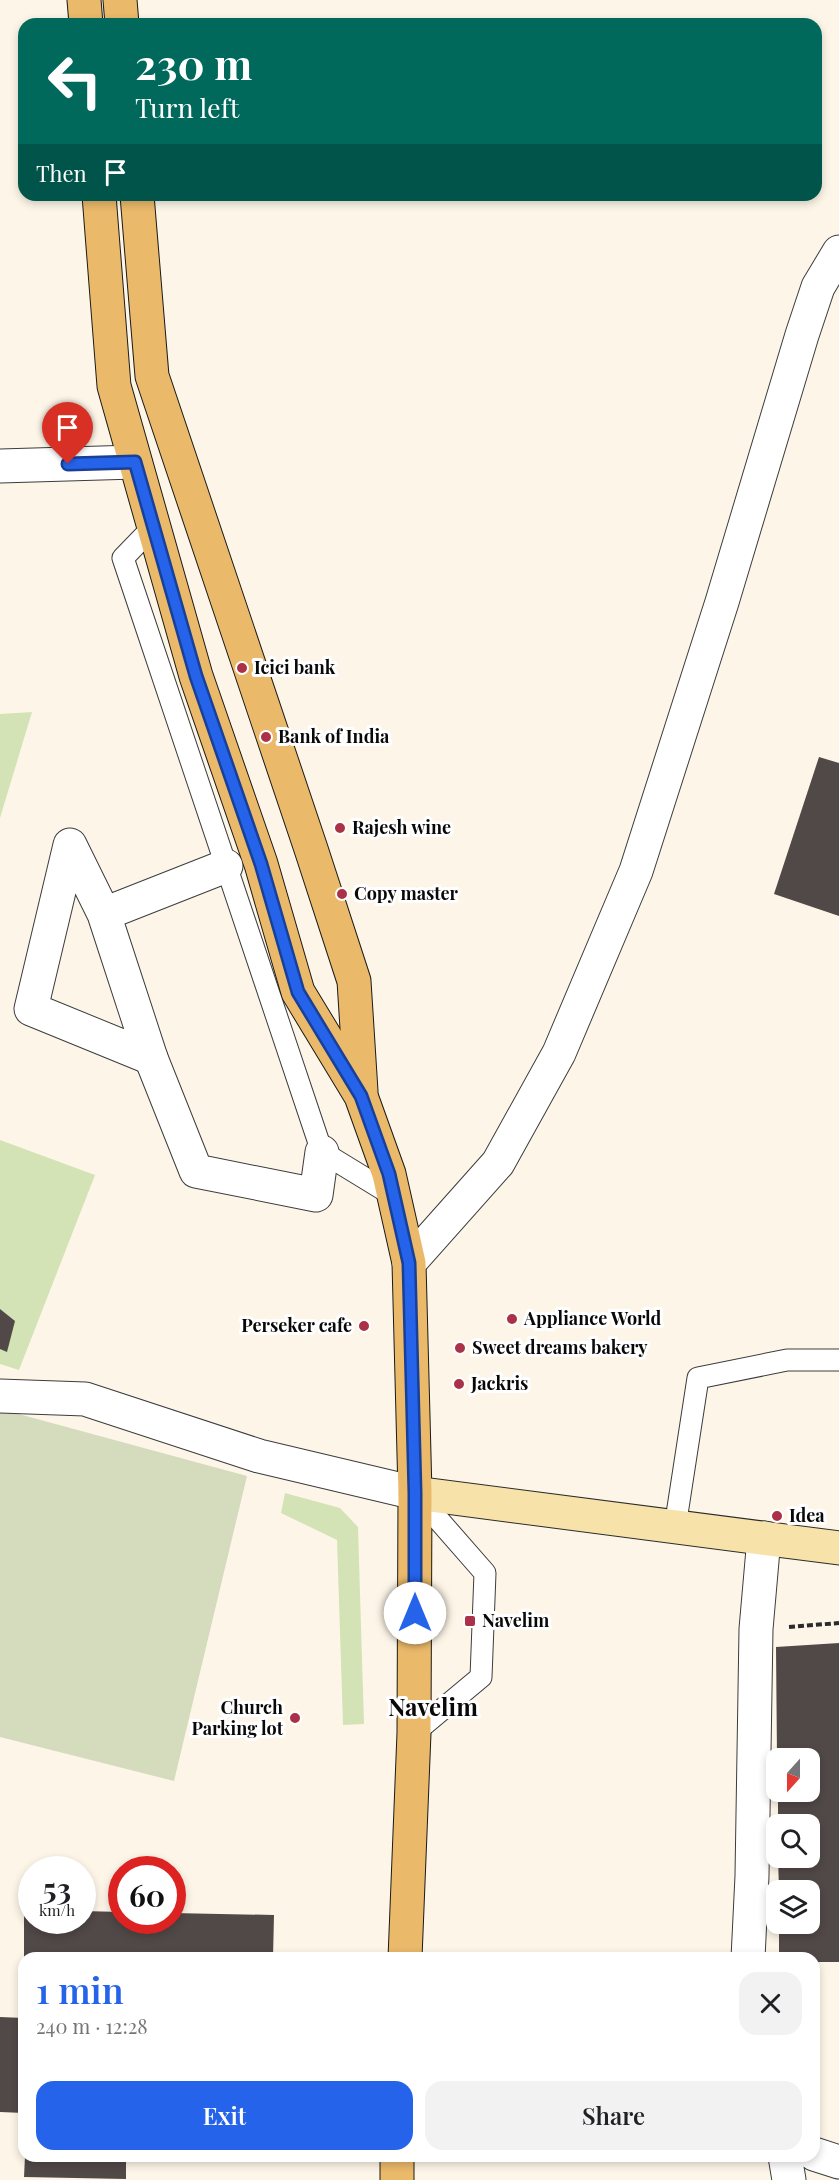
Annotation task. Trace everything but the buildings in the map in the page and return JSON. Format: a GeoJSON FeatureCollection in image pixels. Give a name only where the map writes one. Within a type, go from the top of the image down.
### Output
{"type":"FeatureCollection","features":[{"type":"Feature","properties":{"kind":"main road"},"geometry":{"type":"LineString","coordinates":[[84,0],[86,18]]}},
{"type":"Feature","properties":{"kind":"main road"},"geometry":{"type":"LineString","coordinates":[[120,0],[122,18]]}},
{"type":"Feature","properties":{"kind":"main road"},"geometry":{"type":"LineString","coordinates":[[99,201],[114,387],[196,676],[261,864],[298,992],[361,1096],[389,1174],[409,1263],[415,1493],[414,1733],[405,1952]]}},
{"type":"Feature","properties":{"kind":"main road"},"geometry":{"type":"LineString","coordinates":[[137,201],[152,376],[354,981],[361,1096]]}},
{"type":"Feature","properties":{"kind":"main road"},"geometry":{"type":"LineString","coordinates":[[397,2162],[397,2180]]}},
{"type":"Feature","properties":{"kind":"street"},"geometry":{"type":"LineString","coordinates":[[409,1263],[498,1163],[559,1053],[636,871],[722,602],[802,335],[818,287],[839,252]]}},
{"type":"Feature","properties":{"kind":"street"},"geometry":{"type":"LineString","coordinates":[[0,466],[135,462]]}},
{"type":"Feature","properties":{"kind":"street"},"geometry":{"type":"LineString","coordinates":[[150,1058],[31,1009],[70,845],[104,914],[150,1058],[196,1171],[316,1195],[322,1152]]}},
{"type":"Feature","properties":{"kind":"street"},"geometry":{"type":"LineString","coordinates":[[104,914],[226,866]]}},
{"type":"Feature","properties":{"kind":"street"},"geometry":{"type":"LineString","coordinates":[[0,1396],[85,1399],[259,1456],[415,1493],[839,1548]]}},
{"type":"Feature","properties":{"kind":"street"},"geometry":{"type":"LineString","coordinates":[[748,1952],[752,1876],[756,1629],[764,1538]]}},
{"type":"Feature","properties":{"kind":"street"},"geometry":{"type":"LineString","coordinates":[[820,2156],[839,2162]]}},
{"type":"Feature","properties":{"kind":"street"},"geometry":{"type":"LineString","coordinates":[[786,2162],[789,2180]]}},
{"type":"Feature","properties":{"kind":"lane"},"geometry":{"type":"LineString","coordinates":[[153,526],[123,558],[322,1152],[394,1196]]}},
{"type":"Feature","properties":{"kind":"lane"},"geometry":{"type":"LineString","coordinates":[[675,1527],[698,1378],[787,1360],[839,1360]]}},
{"type":"Feature","properties":{"kind":"lane"},"geometry":{"type":"LineString","coordinates":[[414,1733],[481,1677],[484,1573],[415,1493]]}},
{"type":"Feature","properties":{"kind":"path"},"geometry":{"type":"LineString","coordinates":[[756,1629],[839,1623]]}},
{"type":"Feature","properties":{"kind":"green space"},"geometry":{"type":"Polygon","coordinates":[[[32,712],[0,818],[0,714],[32,712]]]}},
{"type":"Feature","properties":{"kind":"green space"},"geometry":{"type":"Polygon","coordinates":[[[0,1140],[95,1175],[19,1370],[0,1364],[0,1140]]]}},
{"type":"Feature","properties":{"kind":"green space"},"geometry":{"type":"Polygon","coordinates":[[[0,1413],[15,1413],[247,1476],[174,1781],[0,1737],[0,1413]]]}},
{"type":"Feature","properties":{"kind":"green space"},"geometry":{"type":"Polygon","coordinates":[[[285,1493],[340,1508],[358,1527],[364,1724],[343,1725],[337,1540],[281,1513],[285,1493]]]}},
{"type":"Feature","properties":{"kind":"place","name":"Icici bank"},"geometry":{"type":"Point","coordinates":[242,668]}},
{"type":"Feature","properties":{"kind":"place","name":"Bank of India"},"geometry":{"type":"Point","coordinates":[266,737]}},
{"type":"Feature","properties":{"kind":"place","name":"Rajesh wine"},"geometry":{"type":"Point","coordinates":[340,828]}},
{"type":"Feature","properties":{"kind":"place","name":"Copy master"},"geometry":{"type":"Point","coordinates":[342,894]}},
{"type":"Feature","properties":{"kind":"place","name":"Appliance World"},"geometry":{"type":"Point","coordinates":[512,1319]}},
{"type":"Feature","properties":{"kind":"place","name":"Perseker cafe"},"geometry":{"type":"Point","coordinates":[364,1326]}},
{"type":"Feature","properties":{"kind":"place","name":"Sweet dreams bakery"},"geometry":{"type":"Point","coordinates":[460,1348]}},
{"type":"Feature","properties":{"kind":"place","name":"Jackris"},"geometry":{"type":"Point","coordinates":[459,1384]}},
{"type":"Feature","properties":{"kind":"place","name":"Idea"},"geometry":{"type":"Point","coordinates":[777,1516]}},
{"type":"Feature","properties":{"kind":"place","name":"Navelim"},"geometry":{"type":"Point","coordinates":[470,1621]}},
{"type":"Feature","properties":{"kind":"place","name":"Church Parking lot"},"geometry":{"type":"Point","coordinates":[295,1718]}},
{"type":"Feature","properties":{"kind":"district","name":"Navelim"},"geometry":{"type":"Point","coordinates":[433,1708]}},
{"type":"Feature","properties":{"kind":"route"},"geometry":{"type":"LineString","coordinates":[[68,464],[135,462],[196,676],[261,864],[298,992],[361,1096],[389,1174],[409,1263],[415,1493],[415,1613]]}}]}
